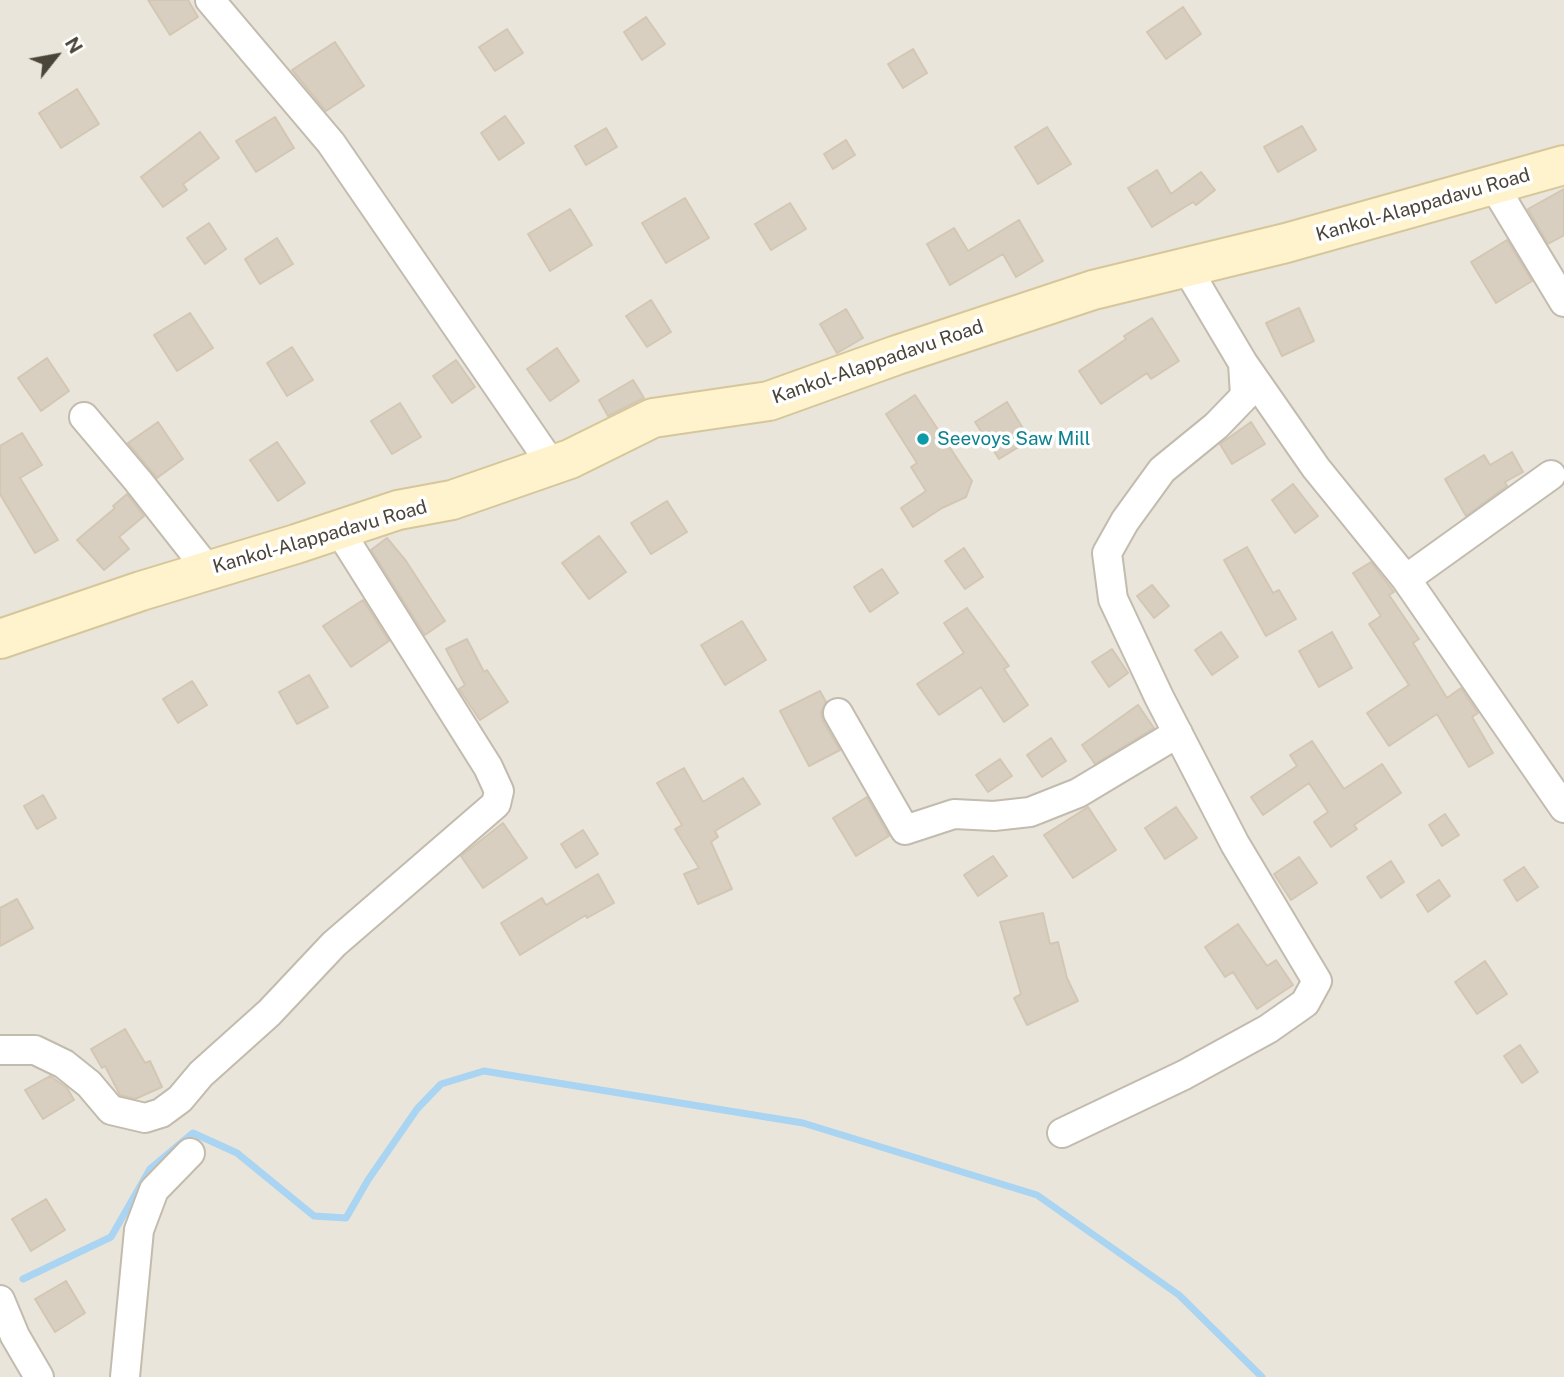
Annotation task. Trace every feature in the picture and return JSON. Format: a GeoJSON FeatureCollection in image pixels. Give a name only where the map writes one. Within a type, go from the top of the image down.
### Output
{"type":"FeatureCollection","features":[{"type":"Feature","properties":{"kind":"main road","name":"Kankol-Alappadavu Road"},"geometry":{"type":"LineString","coordinates":[[0,639],[398,510],[452,499],[570,459],[653,418],[769,401],[1093,290],[1286,243],[1564,165]]}},
{"type":"Feature","properties":{"kind":"street"},"geometry":{"type":"LineString","coordinates":[[210,0],[331,143],[552,465]]}},
{"type":"Feature","properties":{"kind":"street"},"geometry":{"type":"LineString","coordinates":[[1493,186],[1564,302]]}},
{"type":"Feature","properties":{"kind":"street"},"geometry":{"type":"LineString","coordinates":[[1186,267],[1244,363],[1315,468],[1406,579],[1564,808]]}},
{"type":"Feature","properties":{"kind":"street"},"geometry":{"type":"LineString","coordinates":[[1062,1133],[1184,1075],[1268,1029],[1305,1003],[1317,981],[1235,844],[1178,733],[1113,598],[1107,553],[1125,521],[1162,470],[1216,426],[1245,396],[1244,363]]}},
{"type":"Feature","properties":{"kind":"street"},"geometry":{"type":"LineString","coordinates":[[84,418],[208,570]]}},
{"type":"Feature","properties":{"kind":"street"},"geometry":{"type":"LineString","coordinates":[[1406,579],[1551,475]]}},
{"type":"Feature","properties":{"kind":"street"},"geometry":{"type":"LineString","coordinates":[[0,1050],[35,1050],[64,1064],[89,1084],[111,1110],[145,1118],[161,1112],[180,1099],[201,1074],[269,1013],[334,944],[496,804],[499,790],[488,766],[339,530]]}},
{"type":"Feature","properties":{"kind":"street"},"geometry":{"type":"LineString","coordinates":[[838,713],[905,830],[954,814],[994,816],[1030,812],[1078,793],[1178,733]]}},
{"type":"Feature","properties":{"kind":"street"},"geometry":{"type":"LineString","coordinates":[[125,1377],[139,1230],[154,1190],[190,1153]]}},
{"type":"Feature","properties":{"kind":"street"},"geometry":{"type":"LineString","coordinates":[[0,1300],[15,1336],[39,1377]]}},
{"type":"Feature","properties":{"kind":"shaded area"},"geometry":{"type":"Polygon","coordinates":[[[0,0],[1564,0],[1564,1377],[0,1377],[0,0]]]}},
{"type":"Feature","properties":{"kind":"building"},"geometry":{"type":"Polygon","coordinates":[[[148,0],[188,0],[198,17],[170,35],[148,0]]]}},
{"type":"Feature","properties":{"kind":"building"},"geometry":{"type":"Polygon","coordinates":[[[1183,7],[1201,34],[1166,59],[1147,32],[1183,7]]]}},
{"type":"Feature","properties":{"kind":"building"},"geometry":{"type":"Polygon","coordinates":[[[646,17],[665,44],[642,60],[624,32],[646,17]]]}},
{"type":"Feature","properties":{"kind":"building"},"geometry":{"type":"Polygon","coordinates":[[[507,29],[523,53],[495,71],[479,47],[507,29]]]}},
{"type":"Feature","properties":{"kind":"building"},"geometry":{"type":"Polygon","coordinates":[[[335,42],[364,86],[326,111],[292,70],[335,42]]]}},
{"type":"Feature","properties":{"kind":"building"},"geometry":{"type":"Polygon","coordinates":[[[913,49],[927,73],[903,88],[888,64],[913,49]]]}},
{"type":"Feature","properties":{"kind":"building"},"geometry":{"type":"Polygon","coordinates":[[[77,89],[99,124],[61,148],[39,113],[77,89]]]}},
{"type":"Feature","properties":{"kind":"building"},"geometry":{"type":"Polygon","coordinates":[[[505,116],[524,143],[499,160],[481,133],[505,116]]]}},
{"type":"Feature","properties":{"kind":"building"},"geometry":{"type":"Polygon","coordinates":[[[275,117],[294,148],[256,172],[236,141],[275,117]]]}},
{"type":"Feature","properties":{"kind":"building"},"geometry":{"type":"Polygon","coordinates":[[[1302,126],[1316,150],[1278,172],[1264,147],[1302,126]]]}},
{"type":"Feature","properties":{"kind":"building"},"geometry":{"type":"Polygon","coordinates":[[[1047,127],[1071,164],[1038,184],[1015,147],[1047,127]]]}},
{"type":"Feature","properties":{"kind":"building"},"geometry":{"type":"Polygon","coordinates":[[[606,128],[617,147],[586,165],[575,146],[606,128]]]}},
{"type":"Feature","properties":{"kind":"building"},"geometry":{"type":"Polygon","coordinates":[[[200,132],[219,158],[183,184],[187,190],[163,207],[141,177],[200,132]]]}},
{"type":"Feature","properties":{"kind":"building"},"geometry":{"type":"Polygon","coordinates":[[[846,140],[855,155],[833,169],[824,154],[846,140]]]}},
{"type":"Feature","properties":{"kind":"building"},"geometry":{"type":"Polygon","coordinates":[[[1157,170],[1171,194],[1201,172],[1215,190],[1196,205],[1193,202],[1152,227],[1128,188],[1157,170]]]}},
{"type":"Feature","properties":{"kind":"building"},"geometry":{"type":"Polygon","coordinates":[[[1564,189],[1564,235],[1548,244],[1528,209],[1564,189]]]}},
{"type":"Feature","properties":{"kind":"building"},"geometry":{"type":"Polygon","coordinates":[[[685,198],[709,238],[666,263],[642,223],[685,198]]]}},
{"type":"Feature","properties":{"kind":"building"},"geometry":{"type":"Polygon","coordinates":[[[790,203],[806,229],[771,250],[755,224],[790,203]]]}},
{"type":"Feature","properties":{"kind":"building"},"geometry":{"type":"Polygon","coordinates":[[[570,209],[592,245],[550,271],[528,234],[570,209]]]}},
{"type":"Feature","properties":{"kind":"building"},"geometry":{"type":"Polygon","coordinates":[[[1019,220],[1043,261],[1016,277],[1003,254],[950,285],[927,244],[954,228],[968,251],[1019,220]]]}},
{"type":"Feature","properties":{"kind":"building"},"geometry":{"type":"Polygon","coordinates":[[[209,223],[226,249],[205,264],[187,238],[209,223]]]}},
{"type":"Feature","properties":{"kind":"building"},"geometry":{"type":"Polygon","coordinates":[[[277,238],[293,264],[260,284],[245,259],[277,238]]]}},
{"type":"Feature","properties":{"kind":"building"},"geometry":{"type":"Polygon","coordinates":[[[1507,240],[1532,281],[1496,303],[1471,262],[1507,240]]]}},
{"type":"Feature","properties":{"kind":"building"},"geometry":{"type":"Polygon","coordinates":[[[651,300],[671,332],[647,347],[626,316],[651,300]]]}},
{"type":"Feature","properties":{"kind":"building"},"geometry":{"type":"Polygon","coordinates":[[[1299,308],[1314,341],[1282,356],[1266,323],[1299,308]]]}},
{"type":"Feature","properties":{"kind":"building"},"geometry":{"type":"Polygon","coordinates":[[[846,309],[863,338],[837,353],[820,324],[846,309]]]}},
{"type":"Feature","properties":{"kind":"building"},"geometry":{"type":"Polygon","coordinates":[[[190,313],[213,348],[177,371],[154,335],[190,313]]]}},
{"type":"Feature","properties":{"kind":"building"},"geometry":{"type":"Polygon","coordinates":[[[1152,318],[1179,361],[1151,379],[1147,373],[1101,404],[1079,371],[1152,318]]]}},
{"type":"Feature","properties":{"kind":"building"},"geometry":{"type":"Polygon","coordinates":[[[292,347],[313,380],[287,396],[267,363],[292,347]]]}},
{"type":"Feature","properties":{"kind":"building"},"geometry":{"type":"Polygon","coordinates":[[[557,348],[579,381],[550,401],[527,369],[557,348]]]}},
{"type":"Feature","properties":{"kind":"building"},"geometry":{"type":"Polygon","coordinates":[[[47,358],[69,391],[41,411],[18,378],[47,358]]]}},
{"type":"Feature","properties":{"kind":"building"},"geometry":{"type":"Polygon","coordinates":[[[456,360],[475,387],[452,403],[433,376],[456,360]]]}},
{"type":"Feature","properties":{"kind":"building"},"geometry":{"type":"Polygon","coordinates":[[[633,380],[644,398],[608,416],[599,400],[633,380]]]}},
{"type":"Feature","properties":{"kind":"building","name":"Seevoys Saw Mill"},"geometry":{"type":"Polygon","coordinates":[[[915,395],[972,481],[966,497],[942,508],[913,527],[901,508],[926,491],[911,467],[917,463],[886,414],[915,395]]]}},
{"type":"Feature","properties":{"kind":"building"},"geometry":{"type":"Polygon","coordinates":[[[1007,402],[1030,440],[999,459],[975,422],[1007,402]]]}},
{"type":"Feature","properties":{"kind":"building"},"geometry":{"type":"Polygon","coordinates":[[[400,403],[421,437],[392,454],[371,421],[400,403]]]}},
{"type":"Feature","properties":{"kind":"building"},"geometry":{"type":"Polygon","coordinates":[[[158,422],[183,459],[157,478],[128,443],[158,422]]]}},
{"type":"Feature","properties":{"kind":"building"},"geometry":{"type":"Polygon","coordinates":[[[1251,422],[1265,444],[1232,464],[1220,444],[1251,422]]]}},
{"type":"Feature","properties":{"kind":"building"},"geometry":{"type":"Polygon","coordinates":[[[22,433],[42,465],[20,478],[58,540],[35,553],[0,494],[0,446],[22,433]]]}},
{"type":"Feature","properties":{"kind":"building"},"geometry":{"type":"Polygon","coordinates":[[[277,442],[305,483],[278,501],[250,460],[277,442]]]}},
{"type":"Feature","properties":{"kind":"building"},"geometry":{"type":"Polygon","coordinates":[[[1512,452],[1523,472],[1505,482],[1507,486],[1466,516],[1445,479],[1484,455],[1490,465],[1512,452]]]}},
{"type":"Feature","properties":{"kind":"building"},"geometry":{"type":"Polygon","coordinates":[[[1293,484],[1318,516],[1295,533],[1272,500],[1293,484]]]}},
{"type":"Feature","properties":{"kind":"building"},"geometry":{"type":"Polygon","coordinates":[[[127,494],[144,516],[119,537],[129,549],[104,570],[77,540],[115,508],[113,506],[127,494]]]}},
{"type":"Feature","properties":{"kind":"building"},"geometry":{"type":"Polygon","coordinates":[[[667,501],[687,532],[651,554],[631,523],[667,501]]]}},
{"type":"Feature","properties":{"kind":"building"},"geometry":{"type":"Polygon","coordinates":[[[599,536],[626,572],[589,599],[562,563],[599,536]]]}},
{"type":"Feature","properties":{"kind":"building"},"geometry":{"type":"Polygon","coordinates":[[[387,538],[406,561],[445,621],[425,635],[371,550],[387,538]]]}},
{"type":"Feature","properties":{"kind":"building"},"geometry":{"type":"Polygon","coordinates":[[[1247,547],[1273,593],[1279,590],[1296,619],[1266,636],[1224,560],[1247,547]]]}},
{"type":"Feature","properties":{"kind":"building"},"geometry":{"type":"Polygon","coordinates":[[[964,548],[983,577],[965,589],[945,561],[964,548]]]}},
{"type":"Feature","properties":{"kind":"building"},"geometry":{"type":"Polygon","coordinates":[[[1371,562],[1394,592],[1389,595],[1419,639],[1413,643],[1447,698],[1461,688],[1478,713],[1472,717],[1493,753],[1469,767],[1437,714],[1389,746],[1367,713],[1409,685],[1369,624],[1381,616],[1353,573],[1371,562]]]}},
{"type":"Feature","properties":{"kind":"building"},"geometry":{"type":"Polygon","coordinates":[[[882,569],[898,593],[870,612],[854,587],[882,569]]]}},
{"type":"Feature","properties":{"kind":"building"},"geometry":{"type":"Polygon","coordinates":[[[1152,585],[1169,606],[1154,618],[1137,596],[1152,585]]]}},
{"type":"Feature","properties":{"kind":"building"},"geometry":{"type":"Polygon","coordinates":[[[363,600],[389,641],[351,667],[323,626],[363,600]]]}},
{"type":"Feature","properties":{"kind":"building"},"geometry":{"type":"Polygon","coordinates":[[[967,608],[1009,666],[1004,669],[1028,705],[1004,722],[981,687],[939,715],[917,684],[964,653],[944,623],[967,608]]]}},
{"type":"Feature","properties":{"kind":"building"},"geometry":{"type":"Polygon","coordinates":[[[742,621],[766,660],[725,685],[701,645],[742,621]]]}},
{"type":"Feature","properties":{"kind":"building"},"geometry":{"type":"Polygon","coordinates":[[[1221,632],[1238,657],[1212,675],[1195,650],[1221,632]]]}},
{"type":"Feature","properties":{"kind":"building"},"geometry":{"type":"Polygon","coordinates":[[[1332,632],[1352,668],[1319,687],[1299,651],[1332,632]]]}},
{"type":"Feature","properties":{"kind":"building"},"geometry":{"type":"Polygon","coordinates":[[[467,639],[484,672],[487,670],[508,702],[480,720],[459,689],[465,685],[446,649],[467,639]]]}},
{"type":"Feature","properties":{"kind":"building"},"geometry":{"type":"Polygon","coordinates":[[[1112,649],[1128,673],[1109,687],[1092,662],[1112,649]]]}},
{"type":"Feature","properties":{"kind":"building"},"geometry":{"type":"Polygon","coordinates":[[[309,675],[328,707],[297,724],[279,692],[309,675]]]}},
{"type":"Feature","properties":{"kind":"building"},"geometry":{"type":"Polygon","coordinates":[[[192,681],[207,705],[178,723],[163,699],[192,681]]]}},
{"type":"Feature","properties":{"kind":"building"},"geometry":{"type":"Polygon","coordinates":[[[820,691],[826,702],[821,712],[823,721],[840,750],[809,766],[780,711],[820,691]]]}},
{"type":"Feature","properties":{"kind":"building"},"geometry":{"type":"Polygon","coordinates":[[[1138,705],[1154,728],[1095,764],[1082,745],[1138,705]]]}},
{"type":"Feature","properties":{"kind":"building"},"geometry":{"type":"Polygon","coordinates":[[[1051,738],[1066,761],[1042,777],[1027,755],[1051,738]]]}},
{"type":"Feature","properties":{"kind":"building"},"geometry":{"type":"Polygon","coordinates":[[[1312,741],[1344,789],[1382,764],[1401,793],[1354,825],[1357,829],[1331,847],[1314,822],[1328,812],[1309,783],[1263,815],[1251,797],[1297,766],[1290,755],[1312,741]]]}},
{"type":"Feature","properties":{"kind":"building"},"geometry":{"type":"Polygon","coordinates":[[[1000,759],[1012,776],[988,792],[976,775],[1000,759]]]}},
{"type":"Feature","properties":{"kind":"building"},"geometry":{"type":"Polygon","coordinates":[[[684,768],[703,802],[743,778],[760,804],[715,831],[718,837],[711,842],[732,889],[698,904],[684,874],[699,868],[675,829],[682,825],[657,783],[684,768]]]}},
{"type":"Feature","properties":{"kind":"building"},"geometry":{"type":"Polygon","coordinates":[[[43,795],[56,818],[37,829],[24,806],[43,795]]]}},
{"type":"Feature","properties":{"kind":"building"},"geometry":{"type":"Polygon","coordinates":[[[867,797],[889,836],[856,856],[833,818],[867,797]]]}},
{"type":"Feature","properties":{"kind":"building"},"geometry":{"type":"Polygon","coordinates":[[[1088,807],[1116,850],[1073,878],[1044,835],[1088,807]]]}},
{"type":"Feature","properties":{"kind":"building"},"geometry":{"type":"Polygon","coordinates":[[[1176,807],[1197,838],[1165,859],[1145,828],[1176,807]]]}},
{"type":"Feature","properties":{"kind":"building"},"geometry":{"type":"Polygon","coordinates":[[[1445,814],[1459,835],[1442,846],[1429,825],[1445,814]]]}},
{"type":"Feature","properties":{"kind":"building"},"geometry":{"type":"Polygon","coordinates":[[[503,823],[527,858],[483,888],[461,856],[503,823]]]}},
{"type":"Feature","properties":{"kind":"building"},"geometry":{"type":"Polygon","coordinates":[[[583,830],[598,854],[576,868],[561,844],[583,830]]]}},
{"type":"Feature","properties":{"kind":"building"},"geometry":{"type":"Polygon","coordinates":[[[993,856],[1007,876],[978,896],[964,875],[993,856]]]}},
{"type":"Feature","properties":{"kind":"building"},"geometry":{"type":"Polygon","coordinates":[[[1299,857],[1317,883],[1291,900],[1274,874],[1299,857]]]}},
{"type":"Feature","properties":{"kind":"building"},"geometry":{"type":"Polygon","coordinates":[[[1391,861],[1404,882],[1381,898],[1367,877],[1391,861]]]}},
{"type":"Feature","properties":{"kind":"building"},"geometry":{"type":"Polygon","coordinates":[[[1524,867],[1538,887],[1517,901],[1504,880],[1524,867]]]}},
{"type":"Feature","properties":{"kind":"building"},"geometry":{"type":"Polygon","coordinates":[[[598,874],[614,903],[587,918],[586,915],[520,955],[501,923],[542,898],[546,905],[598,874]]]}},
{"type":"Feature","properties":{"kind":"building"},"geometry":{"type":"Polygon","coordinates":[[[1439,880],[1450,896],[1428,912],[1417,895],[1439,880]]]}},
{"type":"Feature","properties":{"kind":"building"},"geometry":{"type":"Polygon","coordinates":[[[17,899],[33,928],[0,946],[0,908],[17,899]]]}},
{"type":"Feature","properties":{"kind":"building"},"geometry":{"type":"Polygon","coordinates":[[[1043,913],[1050,944],[1058,942],[1067,978],[1078,1001],[1027,1025],[1014,998],[1021,994],[1000,922],[1043,913]]]}},
{"type":"Feature","properties":{"kind":"building"},"geometry":{"type":"Polygon","coordinates":[[[1238,924],[1267,966],[1276,960],[1293,985],[1257,1009],[1233,972],[1225,977],[1205,947],[1238,924]]]}},
{"type":"Feature","properties":{"kind":"building"},"geometry":{"type":"Polygon","coordinates":[[[1485,961],[1507,994],[1477,1014],[1455,982],[1485,961]]]}},
{"type":"Feature","properties":{"kind":"building"},"geometry":{"type":"Polygon","coordinates":[[[125,1029],[145,1063],[150,1061],[162,1087],[135,1099],[120,1095],[105,1066],[102,1068],[91,1049],[125,1029]]]}},
{"type":"Feature","properties":{"kind":"building"},"geometry":{"type":"Polygon","coordinates":[[[1520,1045],[1538,1072],[1522,1083],[1504,1056],[1520,1045]]]}},
{"type":"Feature","properties":{"kind":"building"},"geometry":{"type":"Polygon","coordinates":[[[50,1076],[67,1088],[74,1100],[43,1119],[25,1090],[50,1076]]]}},
{"type":"Feature","properties":{"kind":"building"},"geometry":{"type":"Polygon","coordinates":[[[46,1199],[65,1230],[31,1251],[12,1219],[46,1199]]]}},
{"type":"Feature","properties":{"kind":"building"},"geometry":{"type":"Polygon","coordinates":[[[66,1281],[85,1313],[55,1332],[35,1299],[66,1281]]]}},
{"type":"Feature","properties":{"kind":"waterway"},"geometry":{"type":"LineString","coordinates":[[23,1279],[111,1237],[150,1169],[193,1133],[237,1153],[314,1216],[346,1218],[368,1180],[417,1109],[441,1084],[484,1071],[803,1123],[1037,1195],[1179,1295],[1262,1377]]}},
{"type":"Feature","properties":{"kind":"place","name":"Seevoys Saw Mill"},"geometry":{"type":"Point","coordinates":[923,439]}}]}
